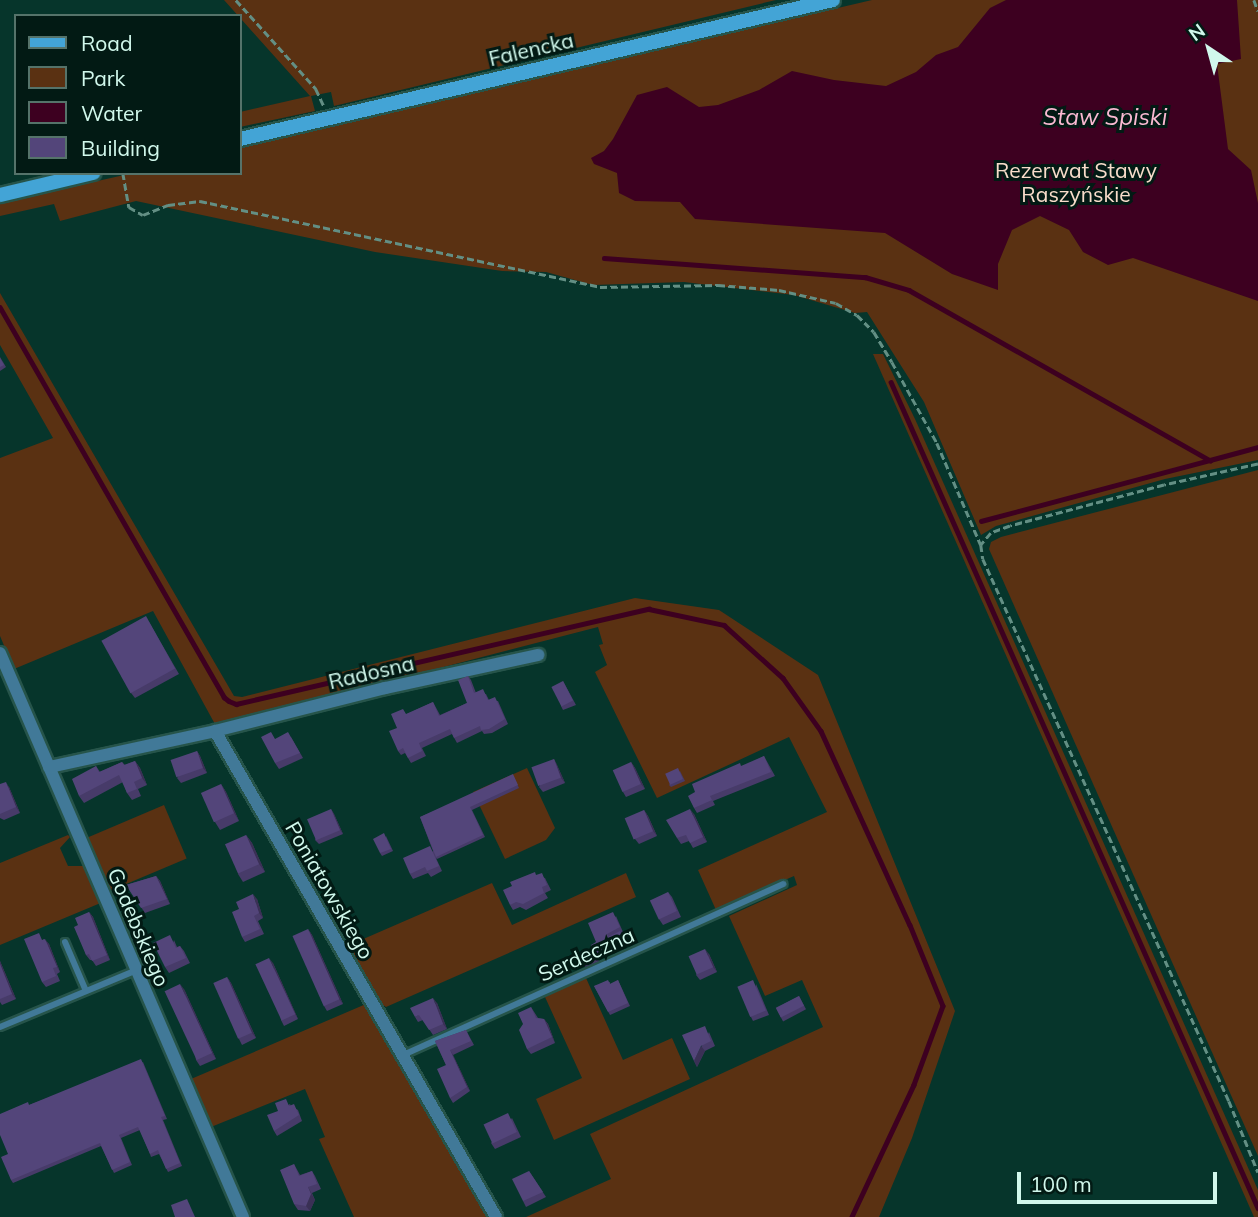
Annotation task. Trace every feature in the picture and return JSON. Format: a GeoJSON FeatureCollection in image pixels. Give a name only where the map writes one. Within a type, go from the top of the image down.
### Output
{"type":"FeatureCollection","features":[{"type":"Feature","properties":{"kind":"street","name":"Falencka"},"geometry":{"type":"LineString","coordinates":[[242,139],[833,0]]}},
{"type":"Feature","properties":{"kind":"street"},"geometry":{"type":"LineString","coordinates":[[0,195],[85,175]]}},
{"type":"Feature","properties":{"kind":"street","name":"Godebskiego"},"geometry":{"type":"LineString","coordinates":[[0,653],[243,1217]]}},
{"type":"Feature","properties":{"kind":"street","name":"Radosna"},"geometry":{"type":"LineString","coordinates":[[215,731],[385,688],[538,655]]}},
{"type":"Feature","properties":{"kind":"street"},"geometry":{"type":"LineString","coordinates":[[49,767],[215,731]]}},
{"type":"Feature","properties":{"kind":"street","name":"Poniatowskiego"},"geometry":{"type":"LineString","coordinates":[[215,731],[496,1217]]}},
{"type":"Feature","properties":{"kind":"lane","name":"Serdeczna"},"geometry":{"type":"LineString","coordinates":[[403,1055],[783,884]]}},
{"type":"Feature","properties":{"kind":"lane"},"geometry":{"type":"LineString","coordinates":[[65,942],[86,991]]}},
{"type":"Feature","properties":{"kind":"lane"},"geometry":{"type":"LineString","coordinates":[[0,1027],[137,970]]}},
{"type":"Feature","properties":{"kind":"path"},"geometry":{"type":"LineString","coordinates":[[236,0],[316,89],[323,101],[326,120]]}},
{"type":"Feature","properties":{"kind":"path"},"geometry":{"type":"LineString","coordinates":[[1254,0],[1258,11]]}},
{"type":"Feature","properties":{"kind":"path"},"geometry":{"type":"LineString","coordinates":[[123,175],[130,207],[143,215],[168,205],[200,201],[600,287],[718,285],[779,290],[836,303],[857,315],[873,332],[892,362],[937,443],[981,545],[983,559],[1258,1172]]}},
{"type":"Feature","properties":{"kind":"path"},"geometry":{"type":"LineString","coordinates":[[981,545],[991,533],[1010,526],[1164,485],[1258,464]]}},
{"type":"Feature","properties":{"kind":"green space"},"geometry":{"type":"Polygon","coordinates":[[[224,0],[776,0],[334,106],[331,92],[311,96],[315,111],[242,127],[242,112],[310,96],[242,20],[242,14],[237,14],[224,0]]]}},
{"type":"Feature","properties":{"kind":"green space","name":"Rezerwat Stawy Raszyńskie"},"geometry":{"type":"Polygon","coordinates":[[[872,0],[1258,0],[1258,460],[1165,479],[996,526],[981,535],[924,402],[867,312],[855,313],[794,295],[684,282],[593,285],[546,272],[502,271],[375,252],[136,201],[60,221],[54,204],[0,216],[0,203],[124,175],[242,175],[242,148],[872,0]]]}},
{"type":"Feature","properties":{"kind":"green space"},"geometry":{"type":"Polygon","coordinates":[[[0,293],[234,696],[242,697],[635,598],[719,610],[818,675],[955,1011],[912,1138],[879,1217],[526,1217],[611,1179],[590,1134],[823,1027],[802,980],[765,996],[729,916],[797,885],[794,876],[716,910],[698,870],[827,812],[789,737],[657,798],[595,672],[607,665],[599,645],[603,644],[598,627],[216,726],[153,611],[14,669],[0,636],[0,458],[53,438],[0,345],[0,293]]]}},
{"type":"Feature","properties":{"kind":"green space"},"geometry":{"type":"Polygon","coordinates":[[[873,354],[883,354],[915,419],[1258,1190],[1258,1217],[1254,1217],[873,354]]]}},
{"type":"Feature","properties":{"kind":"green space"},"geometry":{"type":"Polygon","coordinates":[[[1258,470],[1258,1156],[989,549],[991,542],[1001,537],[1258,470]]]}},
{"type":"Feature","properties":{"kind":"green space"},"geometry":{"type":"Polygon","coordinates":[[[527,768],[555,828],[546,840],[505,859],[473,792],[527,768]]]}},
{"type":"Feature","properties":{"kind":"green space"},"geometry":{"type":"Polygon","coordinates":[[[164,805],[187,858],[110,891],[88,837],[164,805]]]}},
{"type":"Feature","properties":{"kind":"green space"},"geometry":{"type":"Polygon","coordinates":[[[68,835],[70,837],[60,848],[68,866],[87,866],[103,902],[0,945],[0,863],[68,835]]]}},
{"type":"Feature","properties":{"kind":"green space"},"geometry":{"type":"Polygon","coordinates":[[[626,873],[636,897],[386,1007],[380,1003],[354,957],[353,949],[361,940],[492,883],[512,925],[626,873]]]}},
{"type":"Feature","properties":{"kind":"green space"},"geometry":{"type":"Polygon","coordinates":[[[586,978],[623,1060],[672,1038],[690,1079],[554,1140],[536,1099],[582,1078],[545,997],[586,978]]]}},
{"type":"Feature","properties":{"kind":"green space"},"geometry":{"type":"Polygon","coordinates":[[[366,1004],[487,1217],[354,1217],[319,1139],[325,1137],[305,1089],[211,1127],[191,1079],[366,1004]]]}},
{"type":"Feature","properties":{"kind":"water","name":"Staw Spiski"},"geometry":{"type":"Polygon","coordinates":[[[1006,0],[1237,0],[1241,59],[1217,64],[1228,149],[1251,170],[1258,203],[1258,301],[1133,258],[1108,265],[1083,252],[1069,230],[1040,216],[1012,230],[998,264],[998,290],[952,274],[885,233],[695,219],[680,202],[635,201],[619,193],[617,173],[594,164],[591,158],[604,151],[613,139],[637,95],[667,87],[699,107],[718,105],[759,90],[792,71],[834,80],[886,86],[916,72],[936,55],[958,47],[990,8],[1006,0]]]}},
{"type":"Feature","properties":{"kind":"building"},"geometry":{"type":"Polygon","coordinates":[[[146,616],[175,668],[130,693],[101,641],[146,616]]]}},
{"type":"Feature","properties":{"kind":"building"},"geometry":{"type":"Polygon","coordinates":[[[468,676],[474,693],[483,689],[488,700],[495,697],[505,719],[489,729],[481,730],[480,726],[454,738],[450,729],[419,743],[422,751],[408,758],[403,748],[398,751],[389,731],[397,728],[391,714],[403,709],[406,714],[433,702],[439,716],[467,703],[458,680],[468,676]]]}},
{"type":"Feature","properties":{"kind":"building"},"geometry":{"type":"Polygon","coordinates":[[[563,681],[573,701],[561,707],[551,687],[563,681]]]}},
{"type":"Feature","properties":{"kind":"building"},"geometry":{"type":"Polygon","coordinates":[[[271,732],[275,739],[288,732],[300,753],[275,763],[261,737],[271,732]]]}},
{"type":"Feature","properties":{"kind":"building"},"geometry":{"type":"Polygon","coordinates":[[[197,751],[203,768],[176,777],[171,760],[197,751]]]}},
{"type":"Feature","properties":{"kind":"building"},"geometry":{"type":"Polygon","coordinates":[[[764,756],[771,772],[710,796],[712,800],[694,808],[688,796],[695,792],[692,784],[740,763],[741,766],[764,756]]]}},
{"type":"Feature","properties":{"kind":"building"},"geometry":{"type":"Polygon","coordinates":[[[554,759],[561,778],[538,786],[531,767],[554,759]]]}},
{"type":"Feature","properties":{"kind":"building"},"geometry":{"type":"Polygon","coordinates":[[[135,761],[142,778],[134,782],[137,789],[127,793],[119,775],[79,796],[72,779],[96,766],[99,772],[122,762],[124,765],[135,761]]]}},
{"type":"Feature","properties":{"kind":"building"},"geometry":{"type":"Polygon","coordinates":[[[631,762],[641,784],[622,792],[613,770],[631,762]]]}},
{"type":"Feature","properties":{"kind":"building"},"geometry":{"type":"Polygon","coordinates":[[[678,768],[683,779],[670,785],[665,774],[678,768]]]}},
{"type":"Feature","properties":{"kind":"building"},"geometry":{"type":"Polygon","coordinates":[[[513,774],[518,785],[470,807],[483,835],[436,857],[420,817],[513,774]]]}},
{"type":"Feature","properties":{"kind":"building"},"geometry":{"type":"Polygon","coordinates":[[[6,782],[16,807],[0,814],[0,784],[6,782]]]}},
{"type":"Feature","properties":{"kind":"building"},"geometry":{"type":"Polygon","coordinates":[[[221,784],[234,813],[214,822],[201,793],[221,784]]]}},
{"type":"Feature","properties":{"kind":"building"},"geometry":{"type":"Polygon","coordinates":[[[331,809],[340,830],[316,840],[307,819],[331,809]]]}},
{"type":"Feature","properties":{"kind":"building"},"geometry":{"type":"Polygon","coordinates":[[[690,809],[703,837],[690,843],[686,835],[677,838],[666,820],[690,809]]]}},
{"type":"Feature","properties":{"kind":"building"},"geometry":{"type":"Polygon","coordinates":[[[644,810],[653,831],[634,839],[625,818],[644,810]]]}},
{"type":"Feature","properties":{"kind":"building"},"geometry":{"type":"Polygon","coordinates":[[[384,833],[391,849],[380,853],[373,839],[384,833]]]}},
{"type":"Feature","properties":{"kind":"building"},"geometry":{"type":"Polygon","coordinates":[[[246,835],[259,864],[238,874],[225,844],[246,835]]]}},
{"type":"Feature","properties":{"kind":"building"},"geometry":{"type":"Polygon","coordinates":[[[430,846],[439,866],[427,871],[425,867],[410,874],[403,858],[430,846]]]}},
{"type":"Feature","properties":{"kind":"building"},"geometry":{"type":"Polygon","coordinates":[[[535,872],[536,875],[542,873],[547,885],[542,887],[544,893],[523,904],[516,902],[510,905],[503,890],[512,886],[510,882],[535,872]]]}},
{"type":"Feature","properties":{"kind":"building"},"geometry":{"type":"Polygon","coordinates":[[[156,876],[167,899],[141,908],[126,885],[156,876]]]}},
{"type":"Feature","properties":{"kind":"building"},"geometry":{"type":"Polygon","coordinates":[[[668,892],[677,911],[659,919],[650,900],[668,892]]]}},
{"type":"Feature","properties":{"kind":"building"},"geometry":{"type":"Polygon","coordinates":[[[253,894],[259,913],[254,916],[260,929],[242,937],[232,912],[239,909],[236,902],[253,894]]]}},
{"type":"Feature","properties":{"kind":"building"},"geometry":{"type":"Polygon","coordinates":[[[89,912],[107,955],[92,961],[89,954],[86,955],[74,927],[78,925],[75,918],[89,912]]]}},
{"type":"Feature","properties":{"kind":"building"},"geometry":{"type":"Polygon","coordinates":[[[613,912],[620,927],[607,934],[608,937],[620,931],[624,940],[595,954],[591,945],[596,942],[588,923],[613,912]]]}},
{"type":"Feature","properties":{"kind":"building"},"geometry":{"type":"Polygon","coordinates":[[[308,929],[339,999],[324,1006],[292,936],[308,929]]]}},
{"type":"Feature","properties":{"kind":"building"},"geometry":{"type":"Polygon","coordinates":[[[39,933],[42,940],[45,939],[57,967],[53,968],[56,976],[42,982],[24,939],[39,933]]]}},
{"type":"Feature","properties":{"kind":"building"},"geometry":{"type":"Polygon","coordinates":[[[170,935],[176,948],[180,946],[186,958],[165,967],[153,943],[170,935]]]}},
{"type":"Feature","properties":{"kind":"building"},"geometry":{"type":"Polygon","coordinates":[[[592,949],[597,958],[585,965],[580,956],[592,949]]]}},
{"type":"Feature","properties":{"kind":"building"},"geometry":{"type":"Polygon","coordinates":[[[705,949],[713,967],[697,975],[689,956],[705,949]]]}},
{"type":"Feature","properties":{"kind":"building"},"geometry":{"type":"Polygon","coordinates":[[[269,958],[295,1014],[282,1021],[255,964],[269,958]]]}},
{"type":"Feature","properties":{"kind":"building"},"geometry":{"type":"Polygon","coordinates":[[[0,964],[12,994],[0,999],[0,964]]]}},
{"type":"Feature","properties":{"kind":"building"},"geometry":{"type":"Polygon","coordinates":[[[227,977],[252,1033],[238,1039],[213,983],[227,977]]]}},
{"type":"Feature","properties":{"kind":"building"},"geometry":{"type":"Polygon","coordinates":[[[608,980],[610,984],[618,980],[628,1003],[608,1012],[594,986],[608,980]]]}},
{"type":"Feature","properties":{"kind":"building"},"geometry":{"type":"Polygon","coordinates":[[[753,980],[766,1010],[750,1017],[737,987],[753,980]]]}},
{"type":"Feature","properties":{"kind":"building"},"geometry":{"type":"Polygon","coordinates":[[[180,984],[212,1053],[197,1060],[165,991],[180,984]]]}},
{"type":"Feature","properties":{"kind":"building"},"geometry":{"type":"Polygon","coordinates":[[[799,996],[804,1006],[781,1018],[776,1008],[799,996]]]}},
{"type":"Feature","properties":{"kind":"building"},"geometry":{"type":"Polygon","coordinates":[[[433,998],[443,1024],[429,1030],[419,1015],[415,1017],[410,1008],[433,998]]]}},
{"type":"Feature","properties":{"kind":"building"},"geometry":{"type":"Polygon","coordinates":[[[531,1007],[536,1018],[544,1019],[552,1037],[527,1049],[519,1030],[523,1024],[518,1013],[531,1007]]]}},
{"type":"Feature","properties":{"kind":"building"},"geometry":{"type":"Polygon","coordinates":[[[705,1026],[711,1041],[701,1046],[694,1061],[682,1035],[705,1026]]]}},
{"type":"Feature","properties":{"kind":"building"},"geometry":{"type":"Polygon","coordinates":[[[466,1030],[471,1041],[450,1050],[467,1087],[450,1098],[437,1069],[446,1065],[435,1041],[466,1030]]]}},
{"type":"Feature","properties":{"kind":"building"},"geometry":{"type":"Polygon","coordinates":[[[141,1059],[165,1116],[161,1117],[180,1163],[166,1169],[158,1150],[150,1154],[138,1127],[119,1135],[130,1162],[112,1170],[100,1143],[11,1180],[1,1157],[8,1154],[0,1135],[0,1114],[28,1102],[29,1105],[141,1059]]]}},
{"type":"Feature","properties":{"kind":"building"},"geometry":{"type":"Polygon","coordinates":[[[286,1099],[289,1106],[294,1104],[299,1115],[274,1131],[267,1115],[278,1111],[275,1103],[286,1099]]]}},
{"type":"Feature","properties":{"kind":"building"},"geometry":{"type":"Polygon","coordinates":[[[508,1113],[517,1132],[492,1143],[484,1124],[508,1113]]]}},
{"type":"Feature","properties":{"kind":"building"},"geometry":{"type":"Polygon","coordinates":[[[294,1164],[299,1176],[312,1171],[317,1184],[308,1187],[311,1194],[306,1206],[294,1204],[280,1170],[294,1164]]]}},
{"type":"Feature","properties":{"kind":"building"},"geometry":{"type":"Polygon","coordinates":[[[529,1171],[543,1192],[523,1201],[512,1179],[529,1171]]]}},
{"type":"Feature","properties":{"kind":"building"},"geometry":{"type":"Polygon","coordinates":[[[187,1199],[195,1217],[175,1217],[171,1205],[187,1199]]]}},
{"type":"Feature","properties":{"kind":"waterway"},"geometry":{"type":"LineString","coordinates":[[604,258],[865,277],[909,290],[1210,460],[1258,447]]}},
{"type":"Feature","properties":{"kind":"waterway"},"geometry":{"type":"LineString","coordinates":[[0,307],[224,697],[229,701],[236,704],[649,609],[724,625],[783,678],[821,731],[910,925],[943,1006],[914,1085],[852,1217]]}},
{"type":"Feature","properties":{"kind":"waterway"},"geometry":{"type":"LineString","coordinates":[[891,382],[1258,1208]]}},
{"type":"Feature","properties":{"kind":"waterway"},"geometry":{"type":"LineString","coordinates":[[981,521],[1210,460]]}}]}
